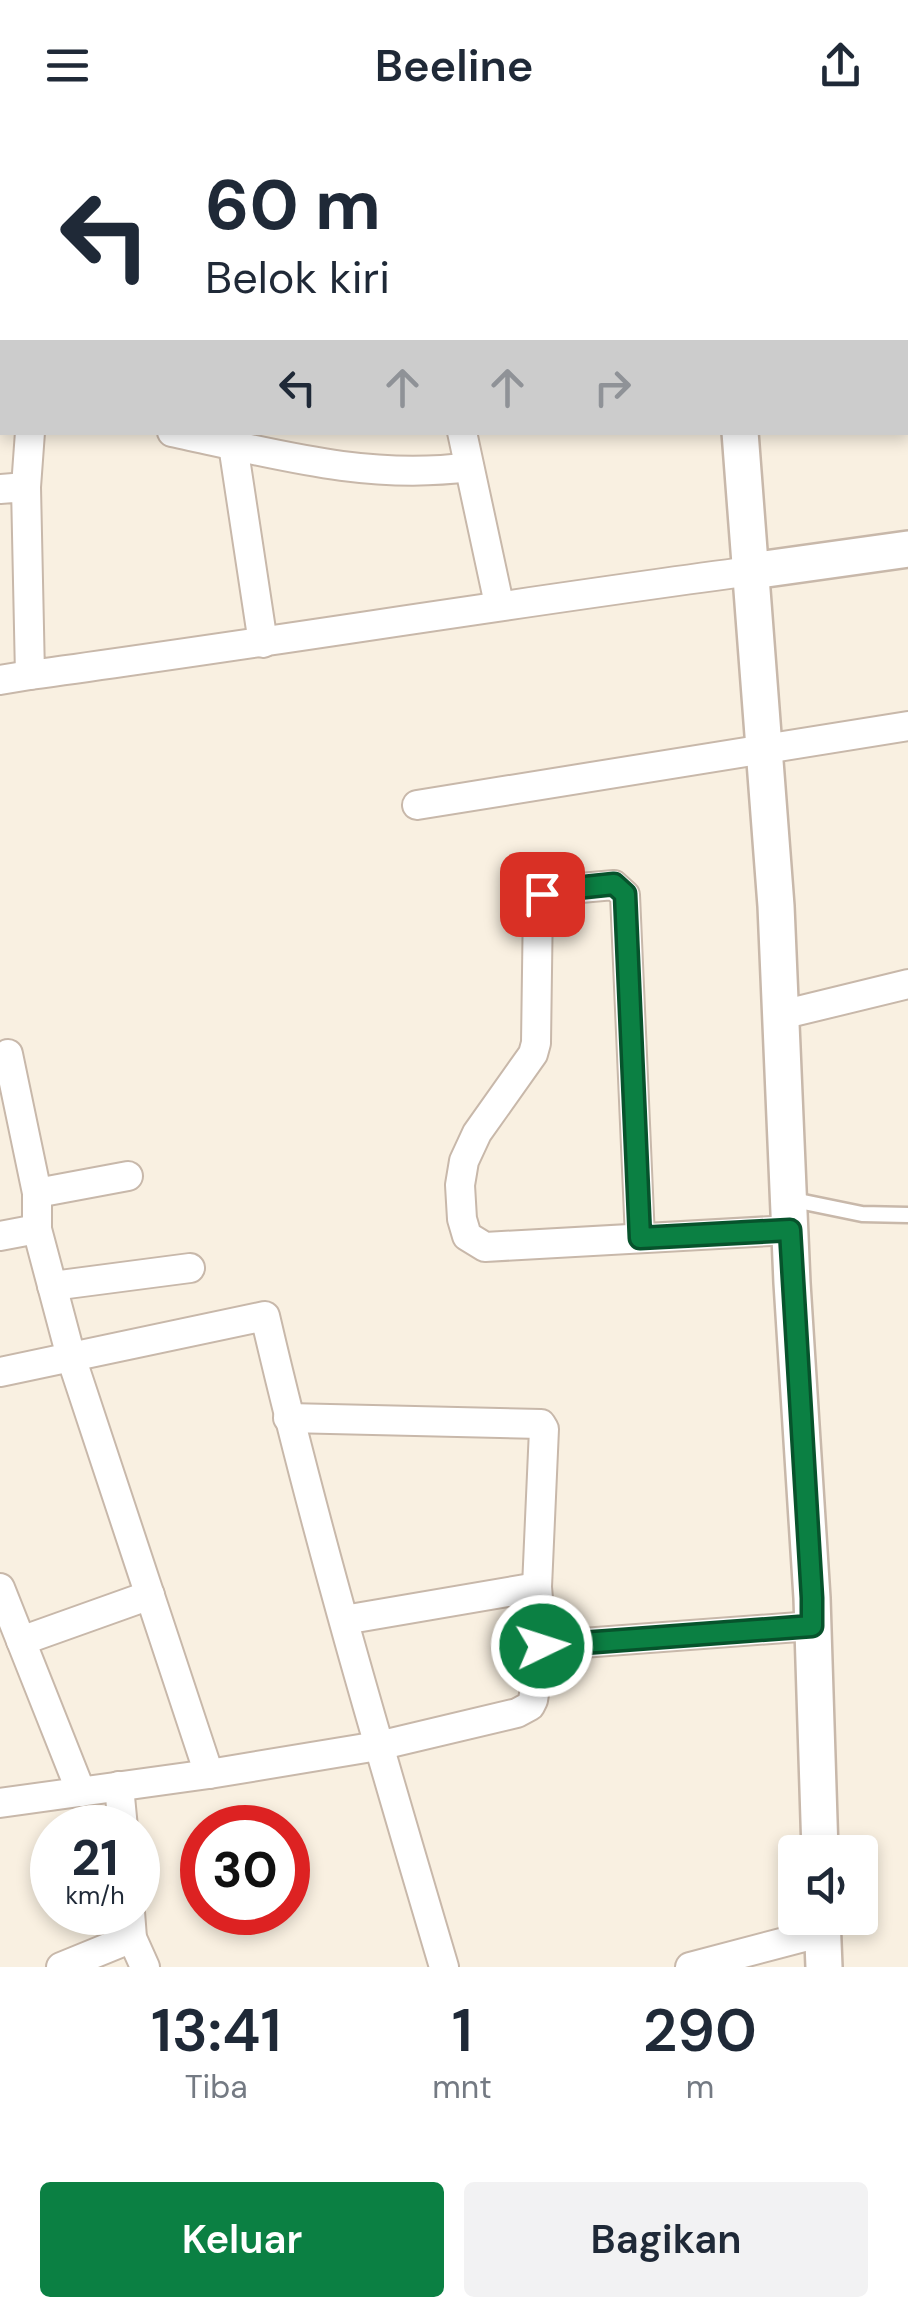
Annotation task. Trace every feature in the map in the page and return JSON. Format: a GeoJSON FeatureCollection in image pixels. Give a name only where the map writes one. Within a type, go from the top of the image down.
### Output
{"type":"FeatureCollection","features":[{"type":"Feature","properties":{"kind":"street"},"geometry":{"type":"LineString","coordinates":[[29,435],[13,488],[30,675]]}},
{"type":"Feature","properties":{"kind":"street"},"geometry":{"type":"LineString","coordinates":[[186,435],[354,469],[410,472],[469,466]]}},
{"type":"Feature","properties":{"kind":"street"},"geometry":{"type":"LineString","coordinates":[[463,435],[498,604]]}},
{"type":"Feature","properties":{"kind":"street"},"geometry":{"type":"LineString","coordinates":[[740,435],[780,1015],[819,1835]]}},
{"type":"Feature","properties":{"kind":"street"},"geometry":{"type":"LineString","coordinates":[[233,445],[263,643]]}},
{"type":"Feature","properties":{"kind":"street"},"geometry":{"type":"LineString","coordinates":[[0,680],[263,643],[498,604],[908,549]]}},
{"type":"Feature","properties":{"kind":"street"},"geometry":{"type":"LineString","coordinates":[[418,805],[908,726]]}},
{"type":"Feature","properties":{"kind":"street"},"geometry":{"type":"LineString","coordinates":[[640,1238],[625,894],[614,884],[547,891],[538,901],[534,1054],[477,1133],[464,1161],[460,1185],[463,1228],[473,1242],[485,1247],[640,1238],[789,1214]]}},
{"type":"Feature","properties":{"kind":"street"},"geometry":{"type":"LineString","coordinates":[[780,1015],[908,984]]}},
{"type":"Feature","properties":{"kind":"street"},"geometry":{"type":"LineString","coordinates":[[8,1054],[38,1194],[36,1229],[70,1357],[209,1774]]}},
{"type":"Feature","properties":{"kind":"street"},"geometry":{"type":"LineString","coordinates":[[38,1194],[128,1176]]}},
{"type":"Feature","properties":{"kind":"street"},"geometry":{"type":"LineString","coordinates":[[0,1236],[36,1229]]}},
{"type":"Feature","properties":{"kind":"street"},"geometry":{"type":"LineString","coordinates":[[52,1286],[190,1268]]}},
{"type":"Feature","properties":{"kind":"street"},"geometry":{"type":"LineString","coordinates":[[0,1372],[264,1316],[378,1746],[444,1967]]}},
{"type":"Feature","properties":{"kind":"street"},"geometry":{"type":"LineString","coordinates":[[0,1804],[378,1746],[525,1710],[533,1700],[542,1646],[537,1587],[544,1429],[541,1424],[288,1418]]}},
{"type":"Feature","properties":{"kind":"street"},"geometry":{"type":"LineString","coordinates":[[344,1620],[537,1587]]}},
{"type":"Feature","properties":{"kind":"street"},"geometry":{"type":"LineString","coordinates":[[0,1588],[82,1792]]}},
{"type":"Feature","properties":{"kind":"street"},"geometry":{"type":"LineString","coordinates":[[21,1641],[150,1595]]}},
{"type":"Feature","properties":{"kind":"street"},"geometry":{"type":"LineString","coordinates":[[542,1646],[812,1626]]}},
{"type":"Feature","properties":{"kind":"street"},"geometry":{"type":"LineString","coordinates":[[119,1786],[120,1805]]}},
{"type":"Feature","properties":{"kind":"street"},"geometry":{"type":"LineString","coordinates":[[61,1967],[114,1935]]}},
{"type":"Feature","properties":{"kind":"street"},"geometry":{"type":"LineString","coordinates":[[134,1935],[146,1967]]}},
{"type":"Feature","properties":{"kind":"street"},"geometry":{"type":"LineString","coordinates":[[690,1967],[788,1935]]}},
{"type":"Feature","properties":{"kind":"street"},"geometry":{"type":"LineString","coordinates":[[823,1935],[824,1967]]}},
{"type":"Feature","properties":{"kind":"lane"},"geometry":{"type":"LineString","coordinates":[[789,1214],[908,1216]]}},
{"type":"Feature","properties":{"kind":"route"},"geometry":{"type":"LineString","coordinates":[[542,894],[614,884],[624,890],[640,1238],[790,1230],[812,1626],[542,1646]]}}]}
